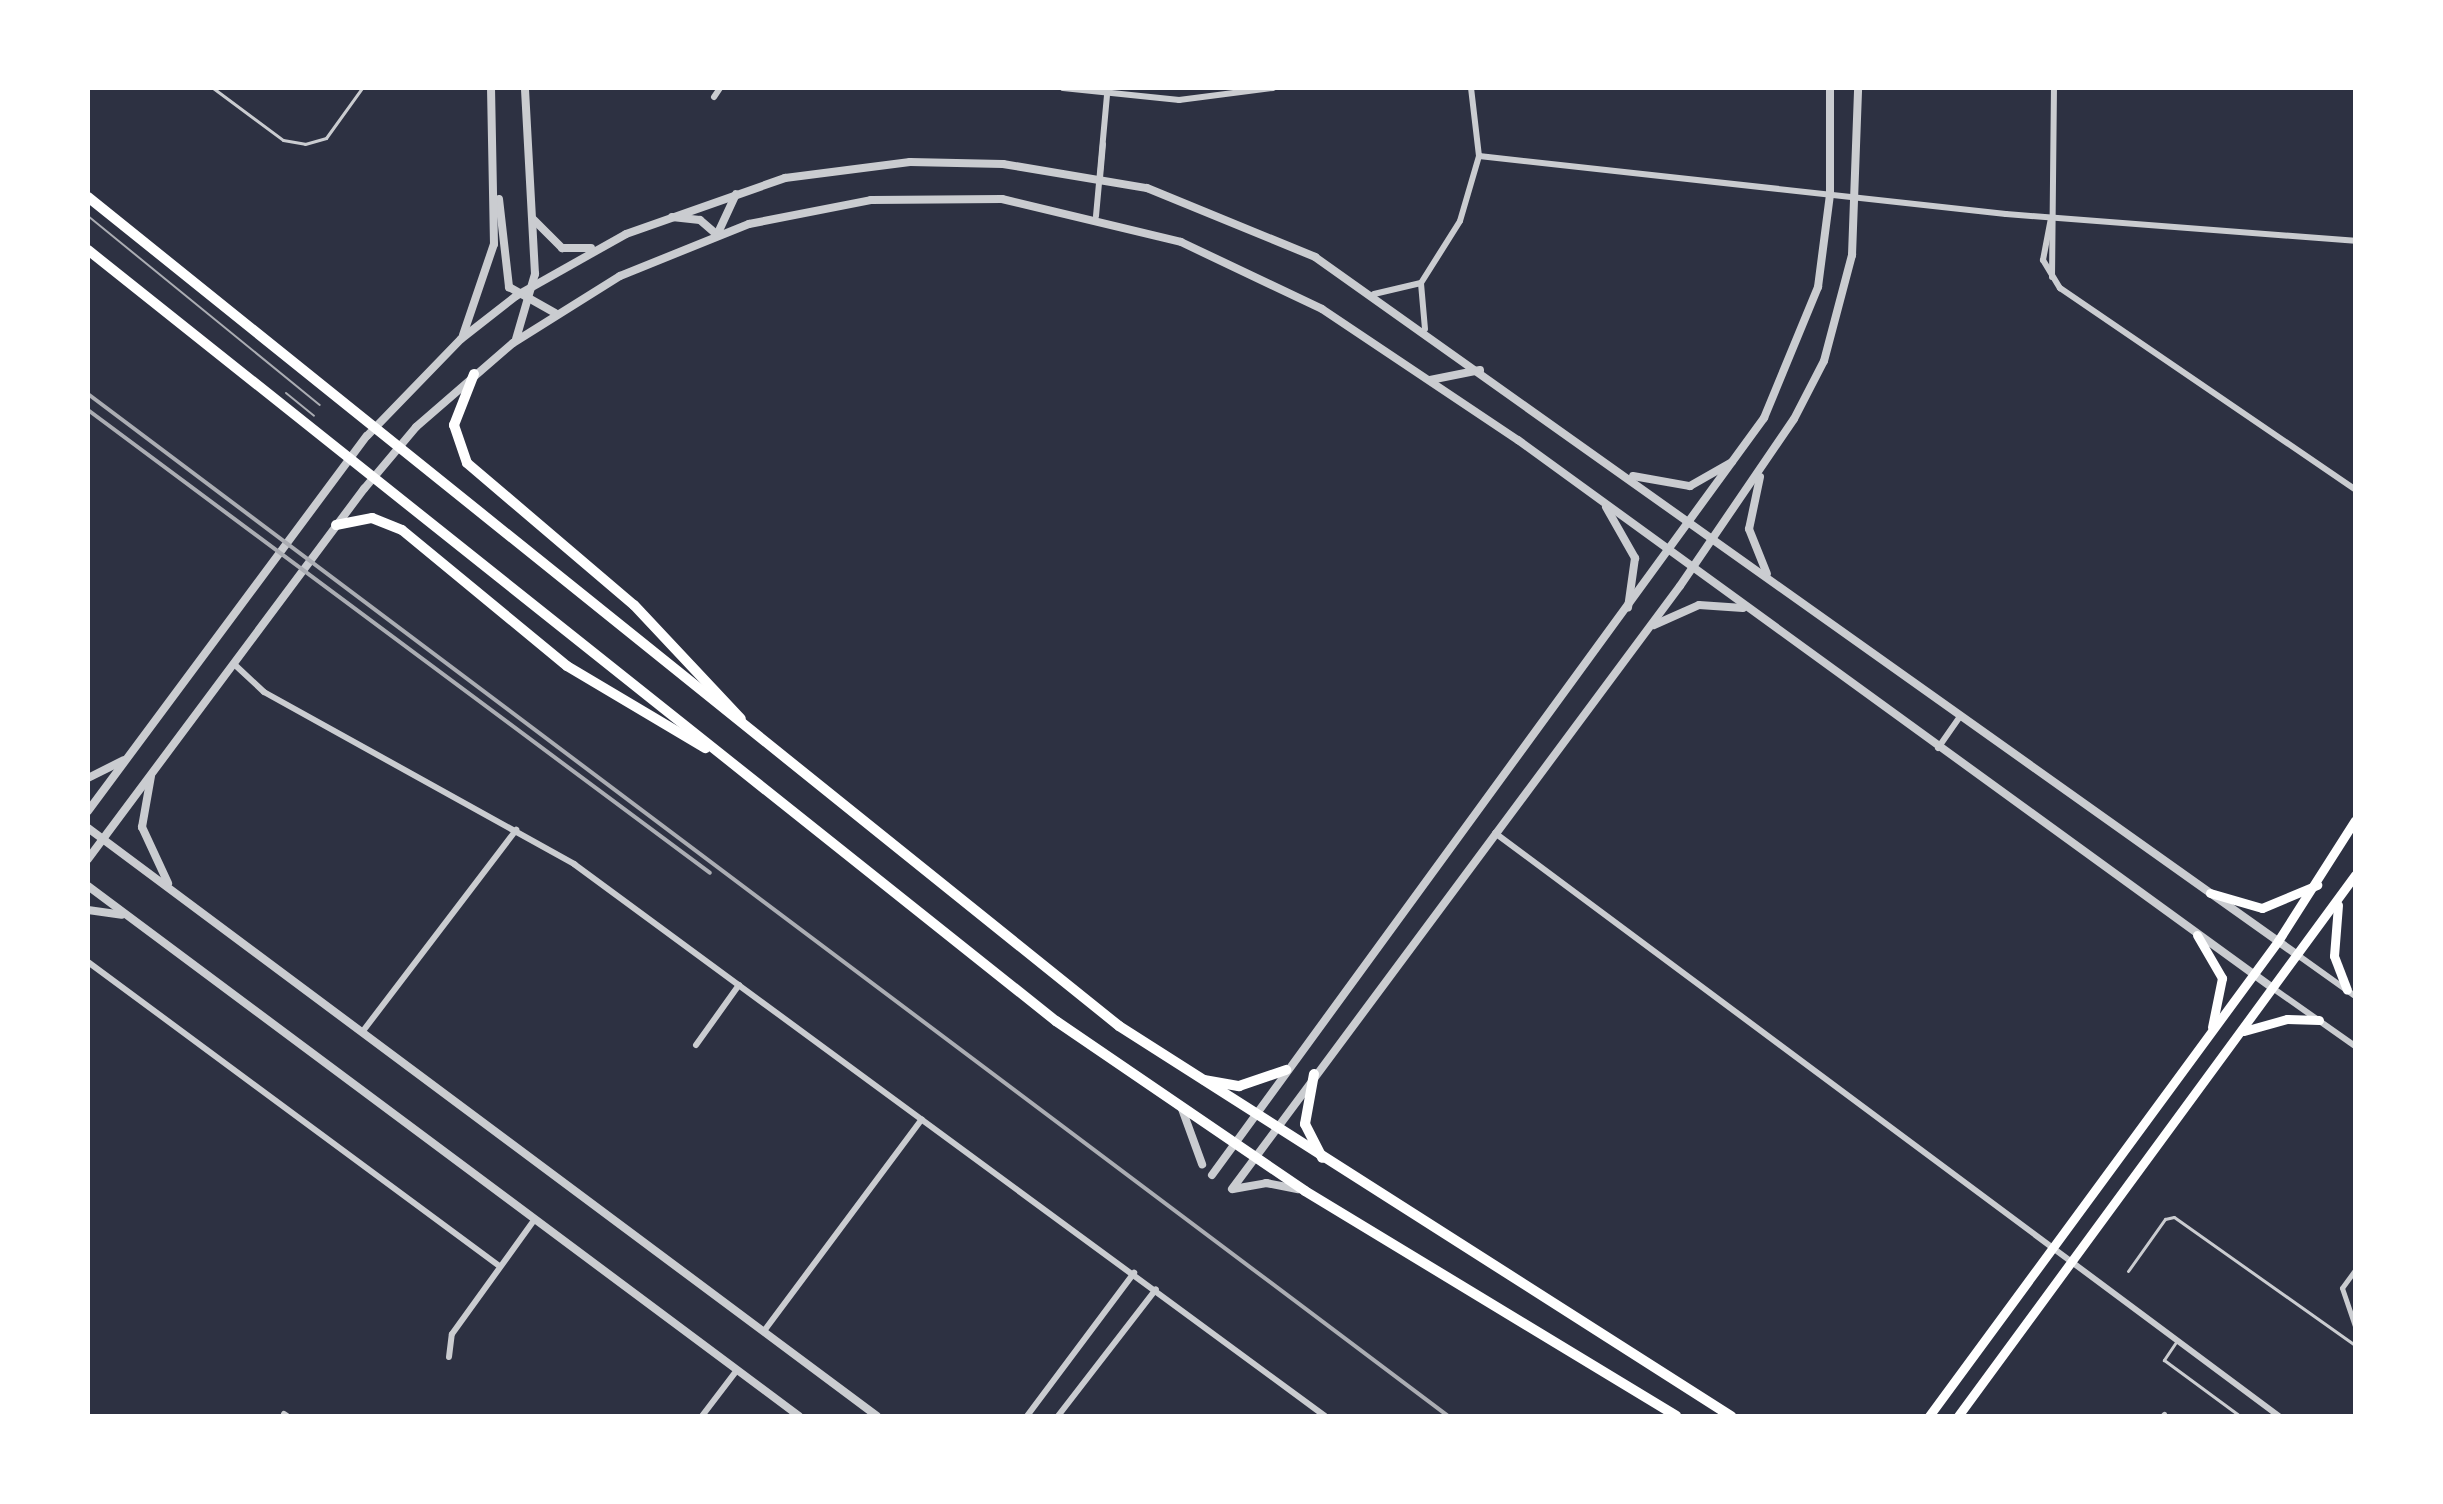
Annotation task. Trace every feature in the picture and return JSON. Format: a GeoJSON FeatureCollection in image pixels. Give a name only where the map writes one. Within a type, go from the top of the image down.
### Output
{"type":"FeatureCollection","features":[{"type":"Feature","properties":{"kind":"main road"},"geometry":{"type":"LineString","coordinates":[[88,197],[1048,973],[1273,1131],[1615,1337],[1731,1416]]}},
{"type":"Feature","properties":{"kind":"main road"},"geometry":{"type":"LineString","coordinates":[[88,250],[1013,989],[1305,1191],[1676,1416]]}},
{"type":"Feature","properties":{"kind":"main road"},"geometry":{"type":"LineString","coordinates":[[474,374],[454,425],[467,463],[669,638],[755,736]]}},
{"type":"Feature","properties":{"kind":"main road"},"geometry":{"type":"LineString","coordinates":[[336,525],[386,521],[598,688],[727,759]]}},
{"type":"Feature","properties":{"kind":"main road"},"geometry":{"type":"LineString","coordinates":[[1929,1416],[2320,883],[2355,820]]}},
{"type":"Feature","properties":{"kind":"main road"},"geometry":{"type":"LineString","coordinates":[[1958,1416],[2244,1031],[2355,875]]}},
{"type":"Feature","properties":{"kind":"main road"},"geometry":{"type":"LineString","coordinates":[[2210,893],[2262,908],[2320,883]]}},
{"type":"Feature","properties":{"kind":"main road"},"geometry":{"type":"LineString","coordinates":[[2339,901],[2334,956],[2351,993]]}},
{"type":"Feature","properties":{"kind":"main road"},"geometry":{"type":"LineString","coordinates":[[2197,935],[2222,978],[2207,1041]]}},
{"type":"Feature","properties":{"kind":"main road"},"geometry":{"type":"LineString","coordinates":[[2244,1031],[2287,1019],[2319,1020]]}},
{"type":"Feature","properties":{"kind":"main road"},"geometry":{"type":"LineString","coordinates":[[1196,1078],[1239,1086],[1286,1070]]}},
{"type":"Feature","properties":{"kind":"main road"},"geometry":{"type":"LineString","coordinates":[[1314,1074],[1305,1124],[1326,1163]]}},
{"type":"Feature","properties":{"kind":"street"},"geometry":{"type":"LineString","coordinates":[[491,88],[497,191],[516,296],[555,313]]}},
{"type":"Feature","properties":{"kind":"street"},"geometry":{"type":"LineString","coordinates":[[513,343],[530,304],[534,284],[525,88]]}},
{"type":"Feature","properties":{"kind":"street"},"geometry":{"type":"LineString","coordinates":[[714,97],[720,88]]}},
{"type":"Feature","properties":{"kind":"street"},"geometry":{"type":"LineString","coordinates":[[1063,88],[1107,96],[1190,100],[1273,88]]}},
{"type":"Feature","properties":{"kind":"street"},"geometry":{"type":"LineString","coordinates":[[1425,329],[1421,283],[1460,221],[1479,156],[1471,88]]}},
{"type":"Feature","properties":{"kind":"street"},"geometry":{"type":"LineString","coordinates":[[1212,1175],[1286,1070],[1673,552],[1739,457],[1780,389],[1809,318],[1830,194],[1830,88]]}},
{"type":"Feature","properties":{"kind":"street"},"geometry":{"type":"LineString","coordinates":[[1305,1191],[1266,1183],[1232,1189],[1314,1074],[1693,567],[1762,469],[1824,361],[1859,198],[1858,88]]}},
{"type":"Feature","properties":{"kind":"street"},"geometry":{"type":"LineString","coordinates":[[2052,277],[2054,88]]}},
{"type":"Feature","properties":{"kind":"street"},"geometry":{"type":"LineString","coordinates":[[1096,216],[1107,96]]}},
{"type":"Feature","properties":{"kind":"street"},"geometry":{"type":"LineString","coordinates":[[1479,156],[2051,218],[2355,241]]}},
{"type":"Feature","properties":{"kind":"street"},"geometry":{"type":"LineString","coordinates":[[88,811],[342,466],[461,339],[516,296],[604,245],[668,216],[739,191],[816,172],[910,162],[1003,164],[1100,178],[1258,228],[1374,294],[2351,993]]}},
{"type":"Feature","properties":{"kind":"street"},"geometry":{"type":"LineString","coordinates":[[461,339],[486,282],[497,191]]}},
{"type":"Feature","properties":{"kind":"street"},"geometry":{"type":"LineString","coordinates":[[717,235],[723,210],[739,191]]}},
{"type":"Feature","properties":{"kind":"street"},"geometry":{"type":"LineString","coordinates":[[88,859],[371,481],[474,374],[513,343],[555,313],[717,235],[806,211],[907,198],[1002,199],[1096,216],[1262,276],[1430,380],[1601,500],[1938,748],[2355,1046]]}},
{"type":"Feature","properties":{"kind":"street"},"geometry":{"type":"LineString","coordinates":[[668,216],[700,220],[717,235]]}},
{"type":"Feature","properties":{"kind":"street"},"geometry":{"type":"LineString","coordinates":[[533,218],[562,248],[604,245]]}},
{"type":"Feature","properties":{"kind":"street"},"geometry":{"type":"LineString","coordinates":[[2051,218],[2043,255],[2052,277],[2085,307],[2355,489]]}},
{"type":"Feature","properties":{"kind":"street"},"geometry":{"type":"LineString","coordinates":[[1374,294],[1421,283]]}},
{"type":"Feature","properties":{"kind":"street"},"geometry":{"type":"LineString","coordinates":[[1430,380],[1458,370],[1488,374]]}},
{"type":"Feature","properties":{"kind":"street"},"geometry":{"type":"LineString","coordinates":[[1625,474],[1690,486],[1739,457]]}},
{"type":"Feature","properties":{"kind":"street"},"geometry":{"type":"LineString","coordinates":[[1762,469],[1749,529],[1773,581]]}},
{"type":"Feature","properties":{"kind":"street"},"geometry":{"type":"LineString","coordinates":[[1601,500],[1635,558],[1627,613]]}},
{"type":"Feature","properties":{"kind":"street"},"geometry":{"type":"LineString","coordinates":[[1650,627],[1699,605],[1747,608]]}},
{"type":"Feature","properties":{"kind":"street"},"geometry":{"type":"LineString","coordinates":[[234,664],[264,692],[516,830],[739,985],[1325,1416]]}},
{"type":"Feature","properties":{"kind":"street"},"geometry":{"type":"LineString","coordinates":[[1938,748],[1961,715]]}},
{"type":"Feature","properties":{"kind":"street"},"geometry":{"type":"LineString","coordinates":[[88,778],[128,757]]}},
{"type":"Feature","properties":{"kind":"street"},"geometry":{"type":"LineString","coordinates":[[152,772],[142,827],[173,890]]}},
{"type":"Feature","properties":{"kind":"street"},"geometry":{"type":"LineString","coordinates":[[88,828],[877,1416]]}},
{"type":"Feature","properties":{"kind":"street"},"geometry":{"type":"LineString","coordinates":[[363,1031],[516,830]]}},
{"type":"Feature","properties":{"kind":"street"},"geometry":{"type":"LineString","coordinates":[[1495,833],[2051,1251],[2279,1416]]}},
{"type":"Feature","properties":{"kind":"street"},"geometry":{"type":"LineString","coordinates":[[88,886],[799,1416]]}},
{"type":"Feature","properties":{"kind":"street"},"geometry":{"type":"LineString","coordinates":[[88,910],[134,920]]}},
{"type":"Feature","properties":{"kind":"street"},"geometry":{"type":"LineString","coordinates":[[88,962],[99,966],[498,1265]]}},
{"type":"Feature","properties":{"kind":"street"},"geometry":{"type":"LineString","coordinates":[[696,1045],[739,985]]}},
{"type":"Feature","properties":{"kind":"street"},"geometry":{"type":"LineString","coordinates":[[1179,1106],[1202,1164]]}},
{"type":"Feature","properties":{"kind":"street"},"geometry":{"type":"LineString","coordinates":[[764,1331],[922,1119]]}},
{"type":"Feature","properties":{"kind":"street"},"geometry":{"type":"LineString","coordinates":[[449,1357],[452,1334],[498,1265],[535,1219]]}},
{"type":"Feature","properties":{"kind":"street"},"geometry":{"type":"LineString","coordinates":[[2355,1270],[2342,1288],[2355,1326]]}},
{"type":"Feature","properties":{"kind":"street"},"geometry":{"type":"LineString","coordinates":[[1027,1416],[1134,1273]]}},
{"type":"Feature","properties":{"kind":"street"},"geometry":{"type":"LineString","coordinates":[[1058,1416],[1156,1289]]}},
{"type":"Feature","properties":{"kind":"street"},"geometry":{"type":"LineString","coordinates":[[702,1416],[737,1370]]}},
{"type":"Feature","properties":{"kind":"lane"},"geometry":{"type":"LineString","coordinates":[[213,88],[283,140],[305,144],[326,138],[362,88]]}},
{"type":"Feature","properties":{"kind":"lane"},"geometry":{"type":"LineString","coordinates":[[2128,1271],[2165,1219],[2174,1217],[2355,1345]]}},
{"type":"Feature","properties":{"kind":"lane"},"geometry":{"type":"LineString","coordinates":[[2176,1342],[2164,1360],[2240,1416]]}},
{"type":"Feature","properties":{"kind":"tram line"},"geometry":{"type":"LineString","coordinates":[[88,216],[320,405]]}},
{"type":"Feature","properties":{"kind":"tram line"},"geometry":{"type":"LineString","coordinates":[[286,393],[314,416]]}},
{"type":"Feature","properties":{"kind":"railway"},"geometry":{"type":"LineString","coordinates":[[88,394],[1448,1416]]}},
{"type":"Feature","properties":{"kind":"railway"},"geometry":{"type":"LineString","coordinates":[[88,410],[710,873]]}}]}
